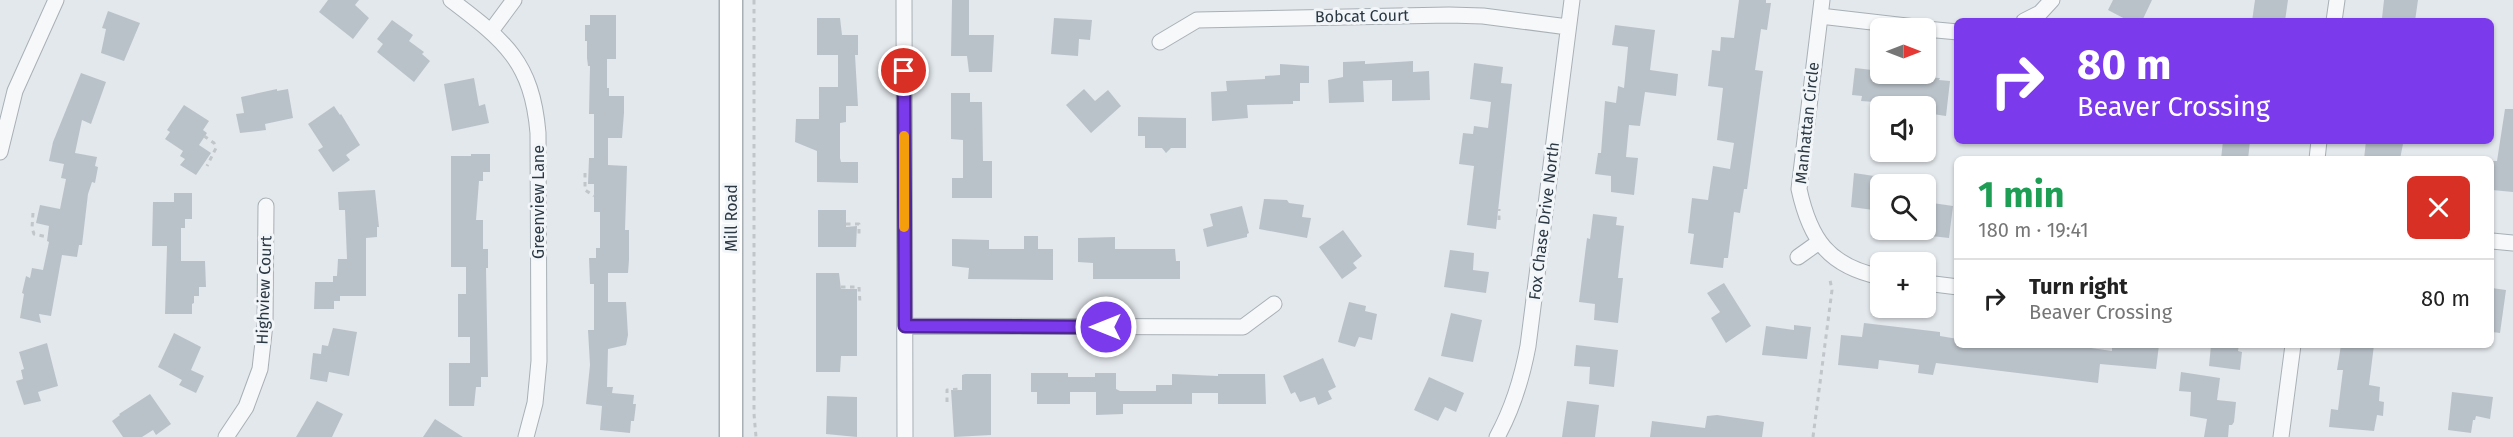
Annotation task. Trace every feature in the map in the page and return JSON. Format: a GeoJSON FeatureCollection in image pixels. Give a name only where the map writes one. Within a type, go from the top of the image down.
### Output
{"type":"FeatureCollection","features":[{"type":"Feature","properties":{"kind":"street"},"geometry":{"type":"LineString","coordinates":[[0,152],[15,91],[56,0]]}},
{"type":"Feature","properties":{"kind":"street","name":"Greenview Lane"},"geometry":{"type":"LineString","coordinates":[[451,0],[491,31],[512,53],[527,78],[536,106],[539,361],[536,404],[526,437]]}},
{"type":"Feature","properties":{"kind":"street"},"geometry":{"type":"LineString","coordinates":[[491,31],[514,0]]}},
{"type":"Feature","properties":{"kind":"street","name":"Mill Road"},"geometry":{"type":"LineString","coordinates":[[731,0],[731,437]]}},
{"type":"Feature","properties":{"kind":"street"},"geometry":{"type":"LineString","coordinates":[[904,0],[905,437]]}},
{"type":"Feature","properties":{"kind":"street","name":"Fox Chase Drive North"},"geometry":{"type":"LineString","coordinates":[[1497,437],[1522,378],[1528,346],[1572,0]]}},
{"type":"Feature","properties":{"kind":"street","name":"Manhattan Circle"},"geometry":{"type":"LineString","coordinates":[[1822,0],[1799,189],[1805,217],[1819,242],[1838,261],[1870,274]]}},
{"type":"Feature","properties":{"kind":"street"},"geometry":{"type":"LineString","coordinates":[[2030,18],[2040,13],[2052,0]]}},
{"type":"Feature","properties":{"kind":"street"},"geometry":{"type":"LineString","coordinates":[[2334,18],[2337,0]]}},
{"type":"Feature","properties":{"kind":"street","name":"Bobcat Court"},"geometry":{"type":"LineString","coordinates":[[1160,42],[1197,20],[1457,15],[1568,27]]}},
{"type":"Feature","properties":{"kind":"street"},"geometry":{"type":"LineString","coordinates":[[1820,16],[1870,22]]}},
{"type":"Feature","properties":{"kind":"street"},"geometry":{"type":"LineString","coordinates":[[1936,30],[1954,32]]}},
{"type":"Feature","properties":{"kind":"street","name":"Highview Court"},"geometry":{"type":"LineString","coordinates":[[226,437],[246,407],[260,369],[266,324],[266,206]]}},
{"type":"Feature","properties":{"kind":"street"},"geometry":{"type":"LineString","coordinates":[[2494,241],[2513,243]]}},
{"type":"Feature","properties":{"kind":"street"},"geometry":{"type":"LineString","coordinates":[[1798,257],[1819,242]]}},
{"type":"Feature","properties":{"kind":"street"},"geometry":{"type":"LineString","coordinates":[[1936,284],[1954,286]]}},
{"type":"Feature","properties":{"kind":"street"},"geometry":{"type":"LineString","coordinates":[[905,326],[1243,327],[1274,304]]}},
{"type":"Feature","properties":{"kind":"street"},"geometry":{"type":"LineString","coordinates":[[2282,437],[2293,348]]}},
{"type":"Feature","properties":{"kind":"path"},"geometry":{"type":"LineString","coordinates":[[754,0],[754,414],[756,437]]}},
{"type":"Feature","properties":{"kind":"path"},"geometry":{"type":"LineString","coordinates":[[204,136],[214,143],[216,148],[207,166]]}},
{"type":"Feature","properties":{"kind":"path"},"geometry":{"type":"LineString","coordinates":[[585,173],[585,190],[594,196]]}},
{"type":"Feature","properties":{"kind":"path"},"geometry":{"type":"LineString","coordinates":[[1499,209],[1499,220]]}},
{"type":"Feature","properties":{"kind":"path"},"geometry":{"type":"LineString","coordinates":[[33,213],[34,234],[47,237]]}},
{"type":"Feature","properties":{"kind":"path"},"geometry":{"type":"LineString","coordinates":[[846,225],[859,225],[859,237]]}},
{"type":"Feature","properties":{"kind":"path"},"geometry":{"type":"LineString","coordinates":[[1813,437],[1832,290],[1830,280]]}},
{"type":"Feature","properties":{"kind":"path"},"geometry":{"type":"LineString","coordinates":[[841,287],[859,287],[860,303]]}},
{"type":"Feature","properties":{"kind":"path"},"geometry":{"type":"LineString","coordinates":[[946,402],[947,390],[962,388]]}},
{"type":"Feature","properties":{"kind":"building"},"geometry":{"type":"Polygon","coordinates":[[[328,0],[359,0],[355,5],[369,18],[353,39],[319,12],[328,0]]]}},
{"type":"Feature","properties":{"kind":"building"},"geometry":{"type":"Polygon","coordinates":[[[952,0],[969,0],[969,35],[994,35],[992,72],[969,72],[967,56],[951,56],[952,0]]]}},
{"type":"Feature","properties":{"kind":"building"},"geometry":{"type":"Polygon","coordinates":[[[1739,0],[1766,0],[1766,3],[1771,3],[1767,30],[1761,29],[1755,70],[1763,71],[1747,189],[1744,189],[1740,213],[1734,212],[1728,258],[1724,258],[1723,268],[1690,264],[1694,234],[1688,233],[1692,198],[1708,200],[1713,166],[1730,169],[1734,143],[1717,140],[1723,88],[1708,86],[1712,50],[1720,51],[1721,37],[1734,38],[1739,0]]]}},
{"type":"Feature","properties":{"kind":"building"},"geometry":{"type":"Polygon","coordinates":[[[2113,0],[2152,0],[2143,18],[2123,18],[2108,10],[2113,0]]]}},
{"type":"Feature","properties":{"kind":"building"},"geometry":{"type":"Polygon","coordinates":[[[2255,0],[2288,0],[2285,18],[2252,18],[2255,0]]]}},
{"type":"Feature","properties":{"kind":"building"},"geometry":{"type":"Polygon","coordinates":[[[2384,0],[2418,0],[2415,18],[2382,18],[2384,0]]]}},
{"type":"Feature","properties":{"kind":"building"},"geometry":{"type":"Polygon","coordinates":[[[108,11],[140,23],[124,61],[101,53],[106,29],[102,28],[108,11]]]}},
{"type":"Feature","properties":{"kind":"building"},"geometry":{"type":"Polygon","coordinates":[[[590,15],[616,15],[616,59],[607,59],[607,88],[609,88],[609,96],[624,96],[622,138],[608,138],[608,165],[627,166],[625,230],[629,230],[628,273],[608,273],[608,302],[626,302],[628,335],[626,345],[608,349],[607,387],[613,387],[612,393],[634,395],[633,404],[636,404],[630,433],[600,430],[602,406],[586,404],[590,365],[588,330],[594,330],[594,284],[590,284],[589,258],[596,258],[596,248],[600,248],[600,212],[594,212],[594,184],[588,184],[589,158],[594,158],[594,114],[589,114],[590,66],[588,66],[587,58],[587,41],[585,41],[585,25],[590,25],[590,15]]]}},
{"type":"Feature","properties":{"kind":"building"},"geometry":{"type":"Polygon","coordinates":[[[817,18],[840,18],[842,35],[858,35],[858,55],[855,55],[858,106],[846,106],[846,122],[840,123],[840,158],[841,162],[858,162],[858,183],[817,182],[817,151],[795,142],[796,119],[819,119],[819,87],[838,87],[838,55],[817,55],[817,18]]]}},
{"type":"Feature","properties":{"kind":"building"},"geometry":{"type":"Polygon","coordinates":[[[1054,18],[1092,20],[1090,40],[1079,39],[1078,56],[1051,54],[1054,18]]]}},
{"type":"Feature","properties":{"kind":"building"},"geometry":{"type":"Polygon","coordinates":[[[392,20],[413,35],[409,41],[424,52],[422,54],[430,61],[414,82],[377,52],[383,44],[377,39],[392,20]]]}},
{"type":"Feature","properties":{"kind":"building"},"geometry":{"type":"Polygon","coordinates":[[[1615,25],[1655,30],[1650,70],[1678,74],[1676,96],[1645,92],[1640,126],[1629,125],[1626,157],[1638,158],[1634,195],[1611,192],[1611,176],[1595,174],[1598,153],[1601,153],[1605,101],[1616,103],[1618,86],[1624,88],[1628,47],[1612,45],[1615,25]]]}},
{"type":"Feature","properties":{"kind":"building"},"geometry":{"type":"Polygon","coordinates":[[[1365,61],[1365,64],[1413,61],[1413,72],[1429,71],[1430,100],[1392,101],[1392,80],[1363,81],[1364,102],[1329,103],[1328,80],[1343,77],[1343,62],[1365,61]]]}},
{"type":"Feature","properties":{"kind":"building"},"geometry":{"type":"Polygon","coordinates":[[[1474,63],[1503,67],[1501,83],[1512,84],[1496,229],[1467,225],[1474,166],[1459,164],[1463,133],[1473,134],[1474,126],[1488,128],[1491,102],[1470,99],[1474,63]]]}},
{"type":"Feature","properties":{"kind":"building"},"geometry":{"type":"Polygon","coordinates":[[[1280,64],[1309,66],[1309,83],[1300,83],[1300,101],[1293,101],[1293,104],[1247,105],[1248,118],[1212,121],[1211,92],[1227,91],[1226,81],[1265,79],[1265,76],[1280,75],[1280,64]]]}},
{"type":"Feature","properties":{"kind":"building"},"geometry":{"type":"Polygon","coordinates":[[[1855,68],[1870,70],[1870,84],[1936,84],[1936,78],[1950,81],[1946,116],[1936,114],[1936,96],[1870,96],[1870,102],[1861,101],[1862,96],[1852,95],[1855,68]]]}},
{"type":"Feature","properties":{"kind":"building"},"geometry":{"type":"Polygon","coordinates":[[[81,73],[106,82],[91,124],[82,120],[75,153],[97,157],[95,166],[98,167],[95,183],[92,182],[88,194],[82,245],[79,245],[77,257],[62,255],[51,316],[39,314],[41,323],[20,318],[24,294],[22,293],[26,276],[30,278],[32,268],[43,270],[49,242],[47,241],[49,226],[36,223],[40,205],[60,209],[66,179],[61,178],[64,164],[49,161],[53,142],[81,73]]]}},
{"type":"Feature","properties":{"kind":"building"},"geometry":{"type":"Polygon","coordinates":[[[474,78],[479,106],[485,104],[489,123],[452,131],[444,84],[474,78]]]}},
{"type":"Feature","properties":{"kind":"building"},"geometry":{"type":"Polygon","coordinates":[[[277,89],[277,91],[288,89],[293,118],[265,124],[266,130],[240,133],[236,114],[244,113],[241,97],[277,89]]]}},
{"type":"Feature","properties":{"kind":"building"},"geometry":{"type":"Polygon","coordinates":[[[1084,89],[1095,101],[1108,90],[1121,106],[1091,133],[1066,105],[1084,89]]]}},
{"type":"Feature","properties":{"kind":"building"},"geometry":{"type":"Polygon","coordinates":[[[951,93],[970,93],[970,102],[982,102],[983,161],[992,161],[992,198],[952,198],[952,178],[963,178],[963,140],[951,139],[951,93]]]}},
{"type":"Feature","properties":{"kind":"building"},"geometry":{"type":"Polygon","coordinates":[[[184,105],[209,121],[203,130],[207,133],[199,145],[211,153],[196,175],[180,165],[185,159],[180,156],[183,151],[165,139],[170,132],[167,130],[184,105]]]}},
{"type":"Feature","properties":{"kind":"building"},"geometry":{"type":"Polygon","coordinates":[[[334,106],[360,145],[346,155],[350,160],[333,172],[318,150],[323,147],[308,124],[334,106]]]}},
{"type":"Feature","properties":{"kind":"building"},"geometry":{"type":"Polygon","coordinates":[[[2505,109],[2513,109],[2513,192],[2494,190],[2494,161],[2497,161],[2505,109]]]}},
{"type":"Feature","properties":{"kind":"building"},"geometry":{"type":"Polygon","coordinates":[[[1138,117],[1186,118],[1186,148],[1171,148],[1166,153],[1162,148],[1145,148],[1145,136],[1138,136],[1138,117]]]}},
{"type":"Feature","properties":{"kind":"building"},"geometry":{"type":"Polygon","coordinates":[[[2223,144],[2250,144],[2248,156],[2221,156],[2223,144]]]}},
{"type":"Feature","properties":{"kind":"building"},"geometry":{"type":"Polygon","coordinates":[[[2366,144],[2403,144],[2401,156],[2364,156],[2366,144]]]}},
{"type":"Feature","properties":{"kind":"building"},"geometry":{"type":"Polygon","coordinates":[[[471,154],[490,154],[490,172],[483,172],[483,181],[479,181],[476,220],[483,220],[483,249],[488,249],[488,268],[486,268],[488,377],[481,377],[481,387],[476,387],[474,406],[449,406],[449,363],[470,363],[470,337],[458,337],[458,294],[466,294],[466,267],[451,267],[451,156],[471,156],[471,154]]]}},
{"type":"Feature","properties":{"kind":"building"},"geometry":{"type":"Polygon","coordinates":[[[1854,173],[1870,175],[1870,210],[1851,207],[1854,173]]]}},
{"type":"Feature","properties":{"kind":"building"},"geometry":{"type":"Polygon","coordinates":[[[375,190],[379,227],[377,227],[377,237],[366,238],[366,296],[340,296],[340,301],[334,301],[334,309],[314,309],[315,282],[333,282],[333,276],[337,276],[338,259],[347,259],[345,210],[339,210],[338,192],[375,190]]]}},
{"type":"Feature","properties":{"kind":"building"},"geometry":{"type":"Polygon","coordinates":[[[174,193],[192,193],[192,219],[185,219],[185,228],[181,228],[181,261],[205,261],[206,287],[199,287],[199,296],[194,296],[192,314],[165,314],[167,246],[152,246],[153,202],[174,202],[174,193]]]}},
{"type":"Feature","properties":{"kind":"building"},"geometry":{"type":"Polygon","coordinates":[[[1264,199],[1287,200],[1289,203],[1304,205],[1302,217],[1311,218],[1307,238],[1259,229],[1264,199]]]}},
{"type":"Feature","properties":{"kind":"building"},"geometry":{"type":"Polygon","coordinates":[[[1936,203],[1953,206],[1949,238],[1936,237],[1936,203]]]}},
{"type":"Feature","properties":{"kind":"building"},"geometry":{"type":"Polygon","coordinates":[[[1242,206],[1249,233],[1247,237],[1207,247],[1203,229],[1213,226],[1210,214],[1242,206]]]}},
{"type":"Feature","properties":{"kind":"building"},"geometry":{"type":"Polygon","coordinates":[[[818,210],[846,210],[846,227],[857,226],[856,247],[818,247],[818,210]]]}},
{"type":"Feature","properties":{"kind":"building"},"geometry":{"type":"Polygon","coordinates":[[[1593,214],[1617,217],[1616,225],[1624,226],[1618,278],[1623,278],[1618,323],[1594,320],[1595,304],[1579,302],[1587,238],[1590,239],[1593,214]]]}},
{"type":"Feature","properties":{"kind":"building"},"geometry":{"type":"Polygon","coordinates":[[[1343,230],[1362,256],[1353,263],[1357,268],[1342,279],[1319,247],[1343,230]]]}},
{"type":"Feature","properties":{"kind":"building"},"geometry":{"type":"Polygon","coordinates":[[[1024,236],[1038,236],[1038,249],[1053,249],[1053,280],[968,279],[969,268],[952,266],[952,239],[989,240],[989,249],[1024,249],[1024,236]]]}},
{"type":"Feature","properties":{"kind":"building"},"geometry":{"type":"Polygon","coordinates":[[[1115,237],[1115,249],[1175,249],[1176,261],[1180,261],[1180,279],[1093,279],[1093,263],[1078,262],[1078,238],[1115,237]]]}},
{"type":"Feature","properties":{"kind":"building"},"geometry":{"type":"Polygon","coordinates":[[[1450,250],[1474,253],[1473,270],[1489,272],[1486,293],[1444,287],[1450,250]]]}},
{"type":"Feature","properties":{"kind":"building"},"geometry":{"type":"Polygon","coordinates":[[[816,273],[839,273],[841,289],[857,289],[857,356],[841,356],[840,372],[816,372],[816,273]]]}},
{"type":"Feature","properties":{"kind":"building"},"geometry":{"type":"Polygon","coordinates":[[[1724,283],[1751,326],[1726,343],[1711,318],[1720,312],[1707,293],[1724,283]]]}},
{"type":"Feature","properties":{"kind":"building"},"geometry":{"type":"Polygon","coordinates":[[[2494,288],[2506,290],[2500,333],[2494,332],[2494,288]]]}},
{"type":"Feature","properties":{"kind":"building"},"geometry":{"type":"Polygon","coordinates":[[[1349,302],[1366,306],[1365,311],[1377,314],[1372,340],[1359,337],[1355,347],[1338,342],[1349,302]]]}},
{"type":"Feature","properties":{"kind":"building"},"geometry":{"type":"Polygon","coordinates":[[[1451,313],[1482,320],[1473,362],[1441,356],[1451,313]]]}},
{"type":"Feature","properties":{"kind":"building"},"geometry":{"type":"Polygon","coordinates":[[[1864,323],[1940,332],[1940,336],[1954,338],[1954,348],[2091,348],[2112,351],[2112,348],[2159,348],[2156,369],[2100,364],[2098,383],[1936,363],[1933,375],[1918,373],[1919,365],[1879,360],[1878,369],[1838,365],[1841,335],[1862,337],[1864,323]]]}},
{"type":"Feature","properties":{"kind":"building"},"geometry":{"type":"Polygon","coordinates":[[[1794,325],[1811,327],[1807,359],[1762,355],[1766,326],[1794,330],[1794,325]]]}},
{"type":"Feature","properties":{"kind":"building"},"geometry":{"type":"Polygon","coordinates":[[[333,328],[357,332],[349,376],[329,372],[327,382],[310,379],[313,353],[321,354],[322,345],[328,346],[333,328]]]}},
{"type":"Feature","properties":{"kind":"building"},"geometry":{"type":"Polygon","coordinates":[[[174,333],[201,347],[191,370],[204,376],[196,393],[179,385],[182,380],[158,367],[174,333]]]}},
{"type":"Feature","properties":{"kind":"building"},"geometry":{"type":"Polygon","coordinates":[[[47,343],[58,386],[38,392],[41,401],[24,405],[16,381],[23,379],[21,370],[24,369],[19,352],[47,343]]]}},
{"type":"Feature","properties":{"kind":"building"},"geometry":{"type":"Polygon","coordinates":[[[1576,345],[1618,350],[1614,387],[1589,384],[1590,367],[1574,366],[1576,345]]]}},
{"type":"Feature","properties":{"kind":"building"},"geometry":{"type":"Polygon","coordinates":[[[2211,348],[2238,348],[2238,351],[2242,352],[2240,370],[2209,366],[2211,348]]]}},
{"type":"Feature","properties":{"kind":"building"},"geometry":{"type":"Polygon","coordinates":[[[2341,348],[2374,348],[2369,385],[2380,387],[2379,401],[2384,402],[2383,416],[2377,415],[2374,431],[2329,427],[2331,409],[2338,410],[2343,370],[2337,370],[2341,348]]]}},
{"type":"Feature","properties":{"kind":"building"},"geometry":{"type":"Polygon","coordinates":[[[1323,358],[1336,387],[1328,391],[1332,399],[1318,405],[1315,397],[1300,402],[1295,392],[1291,394],[1283,376],[1323,358]]]}},
{"type":"Feature","properties":{"kind":"building"},"geometry":{"type":"Polygon","coordinates":[[[2181,372],[2220,378],[2217,400],[2236,402],[2234,422],[2229,425],[2228,437],[2204,437],[2207,419],[2190,416],[2191,392],[2179,391],[2181,372]]]}},
{"type":"Feature","properties":{"kind":"building"},"geometry":{"type":"Polygon","coordinates":[[[1031,373],[1068,373],[1068,377],[1095,377],[1095,373],[1116,373],[1116,389],[1120,391],[1156,391],[1156,385],[1172,385],[1172,374],[1218,376],[1218,374],[1265,374],[1266,404],[1218,404],[1218,393],[1192,393],[1192,404],[1123,404],[1123,414],[1096,415],[1096,392],[1070,392],[1070,404],[1037,404],[1037,392],[1031,392],[1031,373]]]}},
{"type":"Feature","properties":{"kind":"building"},"geometry":{"type":"Polygon","coordinates":[[[991,374],[991,435],[954,437],[951,390],[962,390],[962,375],[991,374]]]}},
{"type":"Feature","properties":{"kind":"building"},"geometry":{"type":"Polygon","coordinates":[[[1429,377],[1464,393],[1456,412],[1445,407],[1438,421],[1414,410],[1429,377]]]}},
{"type":"Feature","properties":{"kind":"building"},"geometry":{"type":"Polygon","coordinates":[[[2452,392],[2493,397],[2490,419],[2476,416],[2471,433],[2448,430],[2452,392]]]}},
{"type":"Feature","properties":{"kind":"building"},"geometry":{"type":"Polygon","coordinates":[[[150,394],[171,424],[156,435],[153,430],[142,437],[123,437],[112,421],[150,394]]]}},
{"type":"Feature","properties":{"kind":"building"},"geometry":{"type":"Polygon","coordinates":[[[827,396],[857,397],[857,437],[826,434],[827,396]]]}},
{"type":"Feature","properties":{"kind":"building"},"geometry":{"type":"Polygon","coordinates":[[[317,401],[343,414],[332,437],[296,437],[317,401]]]}},
{"type":"Feature","properties":{"kind":"building"},"geometry":{"type":"Polygon","coordinates":[[[1567,401],[1599,405],[1595,437],[1562,437],[1567,401]]]}},
{"type":"Feature","properties":{"kind":"building"},"geometry":{"type":"Polygon","coordinates":[[[1717,415],[1764,422],[1762,437],[1650,437],[1652,421],[1705,428],[1707,416],[1717,415]]]}},
{"type":"Feature","properties":{"kind":"building"},"geometry":{"type":"Polygon","coordinates":[[[435,419],[463,437],[423,437],[435,419]]]}},
{"type":"Feature","properties":{"kind":"slow traffic"},"geometry":{"type":"LineString","coordinates":[[904,136],[904,227]]}},
{"type":"Feature","properties":{"kind":"route"},"geometry":{"type":"LineString","coordinates":[[904,71],[905,326],[1106,327]]}}]}
